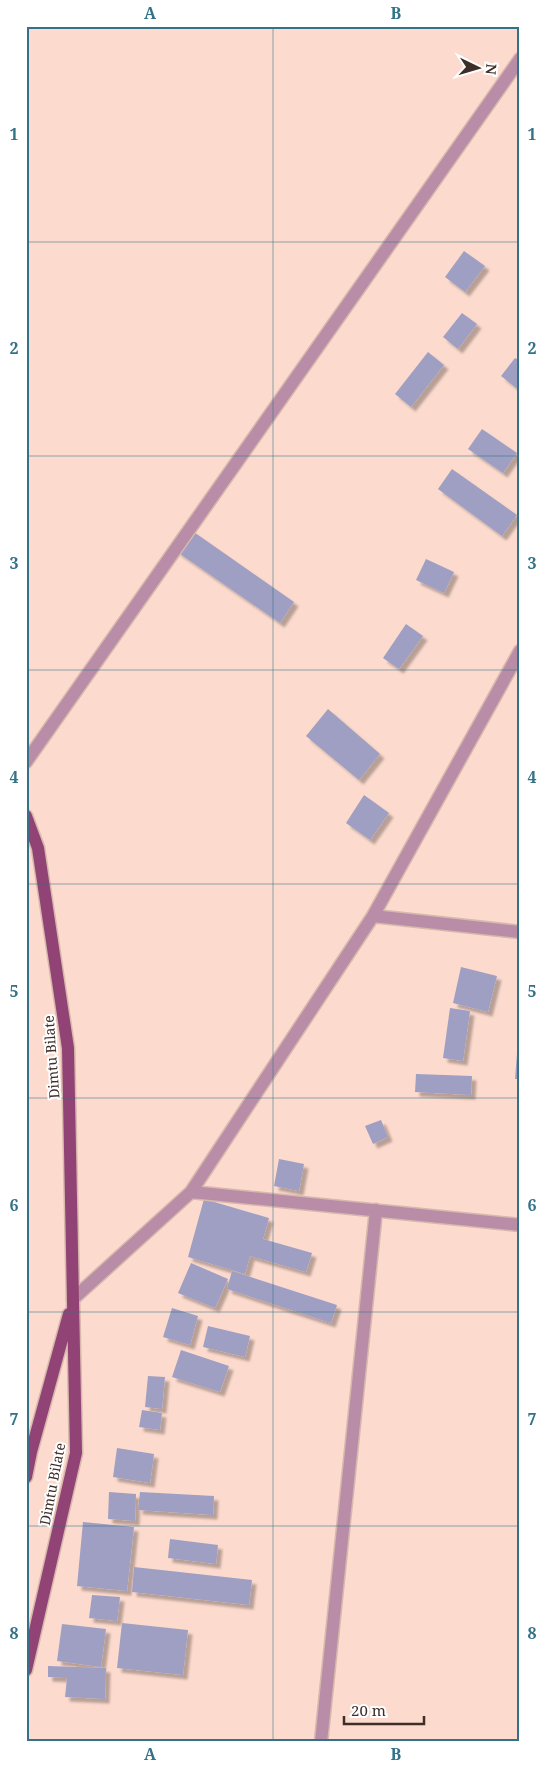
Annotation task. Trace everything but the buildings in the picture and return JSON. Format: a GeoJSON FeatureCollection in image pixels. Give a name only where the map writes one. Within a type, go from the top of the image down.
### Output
{"type":"FeatureCollection","features":[{"type":"Feature","properties":{"kind":"main road","name":"Dimtu Bilate"},"geometry":{"type":"LineString","coordinates":[[26,816],[38,848],[68,1048],[76,1453],[26,1670]]}},
{"type":"Feature","properties":{"kind":"main road","name":"Dimtu Bilate"},"geometry":{"type":"LineString","coordinates":[[26,1477],[31,1452],[73,1299]]}},
{"type":"Feature","properties":{"kind":"street"},"geometry":{"type":"LineString","coordinates":[[26,762],[520,59]]}},
{"type":"Feature","properties":{"kind":"street"},"geometry":{"type":"LineString","coordinates":[[73,1299],[191,1192],[373,916],[520,651]]}},
{"type":"Feature","properties":{"kind":"street"},"geometry":{"type":"LineString","coordinates":[[373,916],[520,932]]}},
{"type":"Feature","properties":{"kind":"street"},"geometry":{"type":"LineString","coordinates":[[191,1192],[520,1225]]}},
{"type":"Feature","properties":{"kind":"street"},"geometry":{"type":"LineString","coordinates":[[321,1742],[376,1210]]}}]}
